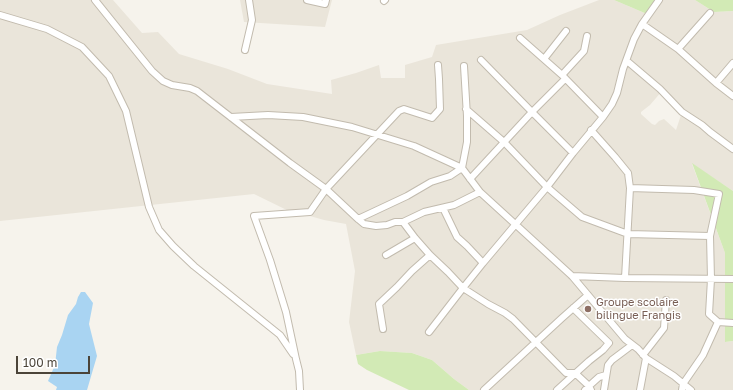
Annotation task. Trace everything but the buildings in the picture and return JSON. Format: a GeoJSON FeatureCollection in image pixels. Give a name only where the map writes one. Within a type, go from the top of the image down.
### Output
{"type":"FeatureCollection","features":[{"type":"Feature","properties":{"kind":"street"},"geometry":{"type":"LineString","coordinates":[[95,0],[152,71],[163,81],[172,85],[190,88],[197,91],[326,189],[364,224],[376,226],[403,222],[424,212],[454,204],[480,192]]}},
{"type":"Feature","properties":{"kind":"street"},"geometry":{"type":"LineString","coordinates":[[245,50],[252,20],[249,0]]}},
{"type":"Feature","properties":{"kind":"street"},"geometry":{"type":"LineString","coordinates":[[307,0],[325,4],[326,0]]}},
{"type":"Feature","properties":{"kind":"street"},"geometry":{"type":"LineString","coordinates":[[429,332],[483,263],[516,225],[603,117],[612,104],[617,93],[623,69],[634,39],[642,24],[659,0]]}},
{"type":"Feature","properties":{"kind":"street"},"geometry":{"type":"LineString","coordinates":[[678,49],[710,13]]}},
{"type":"Feature","properties":{"kind":"street"},"geometry":{"type":"LineString","coordinates":[[0,15],[47,29],[82,47],[109,76],[126,111],[149,205],[159,230],[172,246],[194,266],[280,335],[296,359]]}},
{"type":"Feature","properties":{"kind":"street"},"geometry":{"type":"LineString","coordinates":[[642,24],[678,49],[733,96]]}},
{"type":"Feature","properties":{"kind":"street"},"geometry":{"type":"LineString","coordinates":[[544,59],[566,31]]}},
{"type":"Feature","properties":{"kind":"street"},"geometry":{"type":"LineString","coordinates":[[470,179],[564,77],[584,51],[587,36]]}},
{"type":"Feature","properties":{"kind":"street"},"geometry":{"type":"LineString","coordinates":[[520,38],[564,77],[603,117]]}},
{"type":"Feature","properties":{"kind":"street"},"geometry":{"type":"LineString","coordinates":[[481,60],[573,153]]}},
{"type":"Feature","properties":{"kind":"street"},"geometry":{"type":"LineString","coordinates":[[627,61],[660,89],[682,112],[702,125],[733,150]]}},
{"type":"Feature","properties":{"kind":"street"},"geometry":{"type":"LineString","coordinates":[[716,83],[733,63]]}},
{"type":"Feature","properties":{"kind":"street"},"geometry":{"type":"LineString","coordinates":[[300,390],[299,371],[286,312],[270,260],[254,216],[310,212],[326,189],[399,112],[404,109],[432,118],[440,109],[440,79],[438,65]]}},
{"type":"Feature","properties":{"kind":"street"},"geometry":{"type":"LineString","coordinates":[[358,219],[407,196],[431,182],[450,176],[462,168],[467,142],[464,66]]}},
{"type":"Feature","properties":{"kind":"street"},"geometry":{"type":"LineString","coordinates":[[466,109],[504,142],[547,187],[582,217],[628,234],[710,236]]}},
{"type":"Feature","properties":{"kind":"street"},"geometry":{"type":"LineString","coordinates":[[232,117],[268,115],[303,117],[352,126],[414,146],[462,168],[480,192],[572,276],[625,339],[644,356],[674,376],[682,387],[691,390]]}},
{"type":"Feature","properties":{"kind":"street"},"geometry":{"type":"LineString","coordinates":[[591,130],[616,157],[628,173],[630,188],[625,278]]}},
{"type":"Feature","properties":{"kind":"street"},"geometry":{"type":"LineString","coordinates":[[630,188],[694,190],[719,194],[710,236],[711,279],[709,314],[718,322],[733,323]]}},
{"type":"Feature","properties":{"kind":"street"},"geometry":{"type":"LineString","coordinates":[[443,208],[457,237],[483,263]]}},
{"type":"Feature","properties":{"kind":"street"},"geometry":{"type":"LineString","coordinates":[[403,222],[430,255],[463,288],[513,319],[566,373],[576,373]]}},
{"type":"Feature","properties":{"kind":"street"},"geometry":{"type":"LineString","coordinates":[[386,255],[415,238]]}},
{"type":"Feature","properties":{"kind":"street"},"geometry":{"type":"LineString","coordinates":[[383,329],[379,304],[430,255]]}},
{"type":"Feature","properties":{"kind":"street"},"geometry":{"type":"LineString","coordinates":[[572,276],[733,279]]}},
{"type":"Feature","properties":{"kind":"street"},"geometry":{"type":"LineString","coordinates":[[484,390],[588,295]]}},
{"type":"Feature","properties":{"kind":"street"},"geometry":{"type":"LineString","coordinates":[[640,390],[644,356],[664,328],[666,300]]}},
{"type":"Feature","properties":{"kind":"street"},"geometry":{"type":"LineString","coordinates":[[557,390],[609,343],[573,308]]}},
{"type":"Feature","properties":{"kind":"street"},"geometry":{"type":"LineString","coordinates":[[682,387],[703,355],[718,322]]}},
{"type":"Feature","properties":{"kind":"street"},"geometry":{"type":"LineString","coordinates":[[604,390],[608,365],[612,360],[632,345]]}},
{"type":"Feature","properties":{"kind":"street"},"geometry":{"type":"LineString","coordinates":[[576,373],[588,389],[599,377],[606,375]]}},
{"type":"Feature","properties":{"kind":"shaded area"},"geometry":{"type":"Polygon","coordinates":[[[0,0],[113,0],[142,33],[158,32],[179,54],[228,69],[267,84],[332,94],[331,80],[379,65],[381,78],[405,78],[405,65],[432,57],[436,45],[527,30],[599,0],[614,0],[647,14],[661,0],[695,0],[714,12],[733,11],[733,191],[692,164],[725,253],[725,342],[733,341],[733,390],[469,390],[432,360],[412,353],[380,351],[356,355],[349,322],[355,271],[346,224],[303,214],[297,215],[254,194],[0,221],[0,0]],[[662,91],[650,105],[641,112],[641,114],[655,125],[664,119],[676,130],[682,112],[662,91]]]}},
{"type":"Feature","properties":{"kind":"shaded area"},"geometry":{"type":"Polygon","coordinates":[[[240,0],[332,0],[325,27],[244,22],[240,0]]]}},
{"type":"Feature","properties":{"kind":"green space"},"geometry":{"type":"Polygon","coordinates":[[[614,0],[661,0],[647,14],[614,0]]]}},
{"type":"Feature","properties":{"kind":"green space"},"geometry":{"type":"Polygon","coordinates":[[[695,0],[733,0],[733,11],[714,12],[695,0]]]}},
{"type":"Feature","properties":{"kind":"green space"},"geometry":{"type":"Polygon","coordinates":[[[692,163],[733,191],[733,341],[725,342],[725,253],[692,163]]]}},
{"type":"Feature","properties":{"kind":"green space"},"geometry":{"type":"Polygon","coordinates":[[[380,351],[412,353],[432,360],[469,390],[409,390],[367,370],[358,364],[356,355],[380,351]]]}},
{"type":"Feature","properties":{"kind":"water"},"geometry":{"type":"Polygon","coordinates":[[[81,292],[85,292],[93,303],[89,324],[97,356],[87,390],[56,390],[57,387],[48,381],[55,365],[57,347],[68,315],[76,304],[81,292]]]}},
{"type":"Feature","properties":{"kind":"place","name":"Groupe scolaire bilingue Frangis"},"geometry":{"type":"Point","coordinates":[588,309]}}]}
